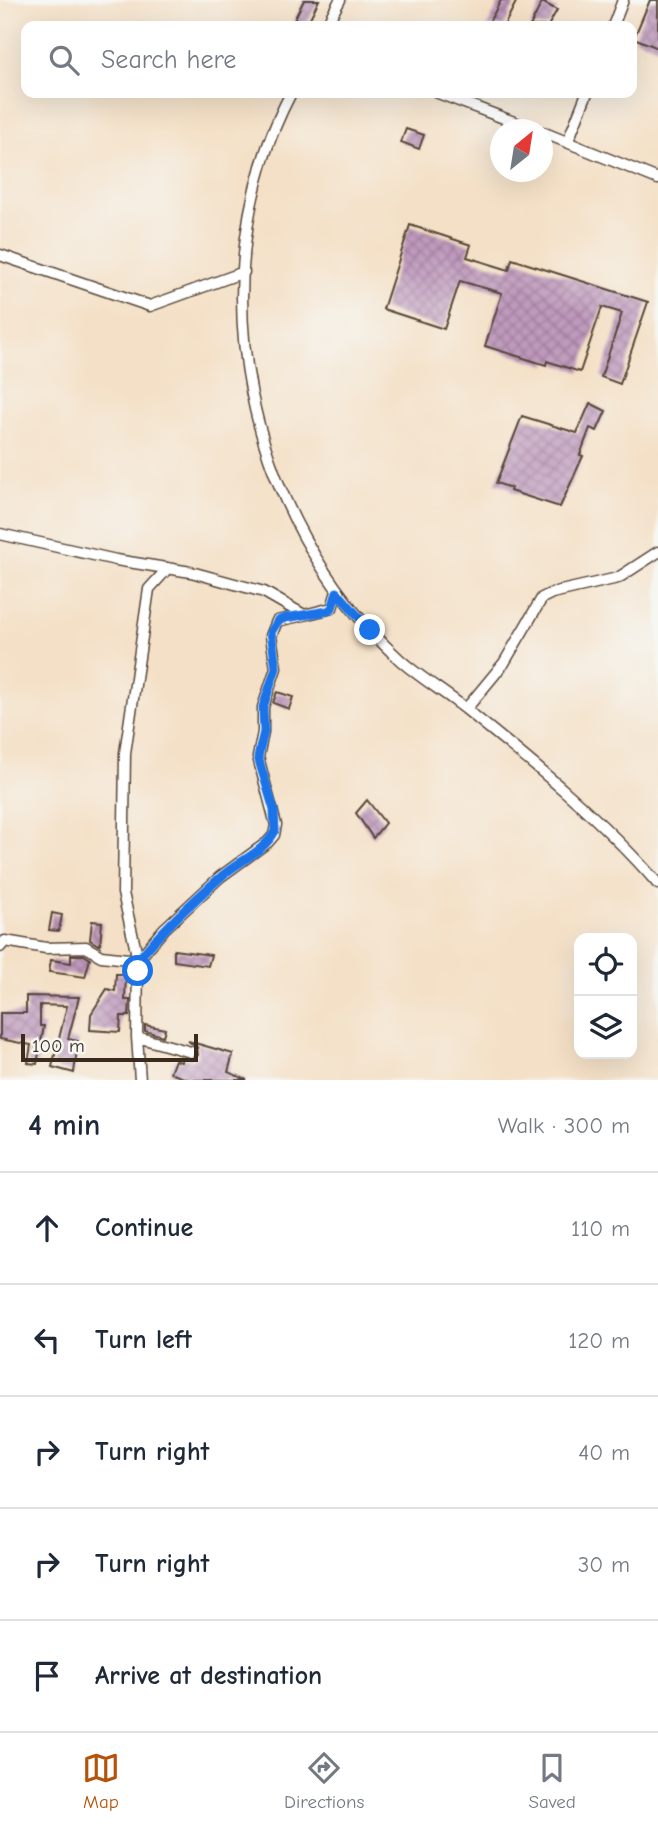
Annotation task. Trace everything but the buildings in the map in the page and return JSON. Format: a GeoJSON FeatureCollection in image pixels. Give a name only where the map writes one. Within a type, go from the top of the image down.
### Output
{"type":"FeatureCollection","features":[{"type":"Feature","properties":{"kind":"street"},"geometry":{"type":"LineString","coordinates":[[329,21],[340,0]]}},
{"type":"Feature","properties":{"kind":"street"},"geometry":{"type":"LineString","coordinates":[[615,21],[623,0]]}},
{"type":"Feature","properties":{"kind":"street"},"geometry":{"type":"LineString","coordinates":[[289,98],[274,130],[250,212],[244,272],[243,350],[258,426],[288,505],[337,592],[401,660],[466,709],[620,841],[658,884]]}},
{"type":"Feature","properties":{"kind":"street"},"geometry":{"type":"LineString","coordinates":[[451,98],[507,119]]}},
{"type":"Feature","properties":{"kind":"street"},"geometry":{"type":"LineString","coordinates":[[568,141],[585,98]]}},
{"type":"Feature","properties":{"kind":"street"},"geometry":{"type":"LineString","coordinates":[[553,136],[658,179]]}},
{"type":"Feature","properties":{"kind":"street"},"geometry":{"type":"LineString","coordinates":[[0,255],[149,306],[244,272]]}},
{"type":"Feature","properties":{"kind":"street"},"geometry":{"type":"LineString","coordinates":[[0,534],[253,588],[304,615]]}},
{"type":"Feature","properties":{"kind":"street"},"geometry":{"type":"LineString","coordinates":[[466,709],[504,663],[542,598],[627,574],[658,552]]}},
{"type":"Feature","properties":{"kind":"street"},"geometry":{"type":"LineString","coordinates":[[140,1080],[137,1037],[138,960],[123,892],[125,753],[149,589],[168,568]]}},
{"type":"Feature","properties":{"kind":"street"},"geometry":{"type":"LineString","coordinates":[[138,960],[164,929],[274,835],[274,810],[258,757],[264,732],[263,707],[276,668],[271,632],[278,621],[332,608],[337,592]]}},
{"type":"Feature","properties":{"kind":"street"},"geometry":{"type":"LineString","coordinates":[[0,947],[5,941],[46,948],[86,947],[101,957],[138,960]]}},
{"type":"Feature","properties":{"kind":"street"},"geometry":{"type":"LineString","coordinates":[[137,1037],[191,1052]]}},
{"type":"Feature","properties":{"kind":"route"},"geometry":{"type":"LineString","coordinates":[[138,971],[138,960],[164,929],[220,877],[274,835],[274,810],[258,757],[264,732],[263,707],[276,668],[272,629],[278,621],[285,618],[328,611],[332,608],[337,592],[370,630]]}}]}
